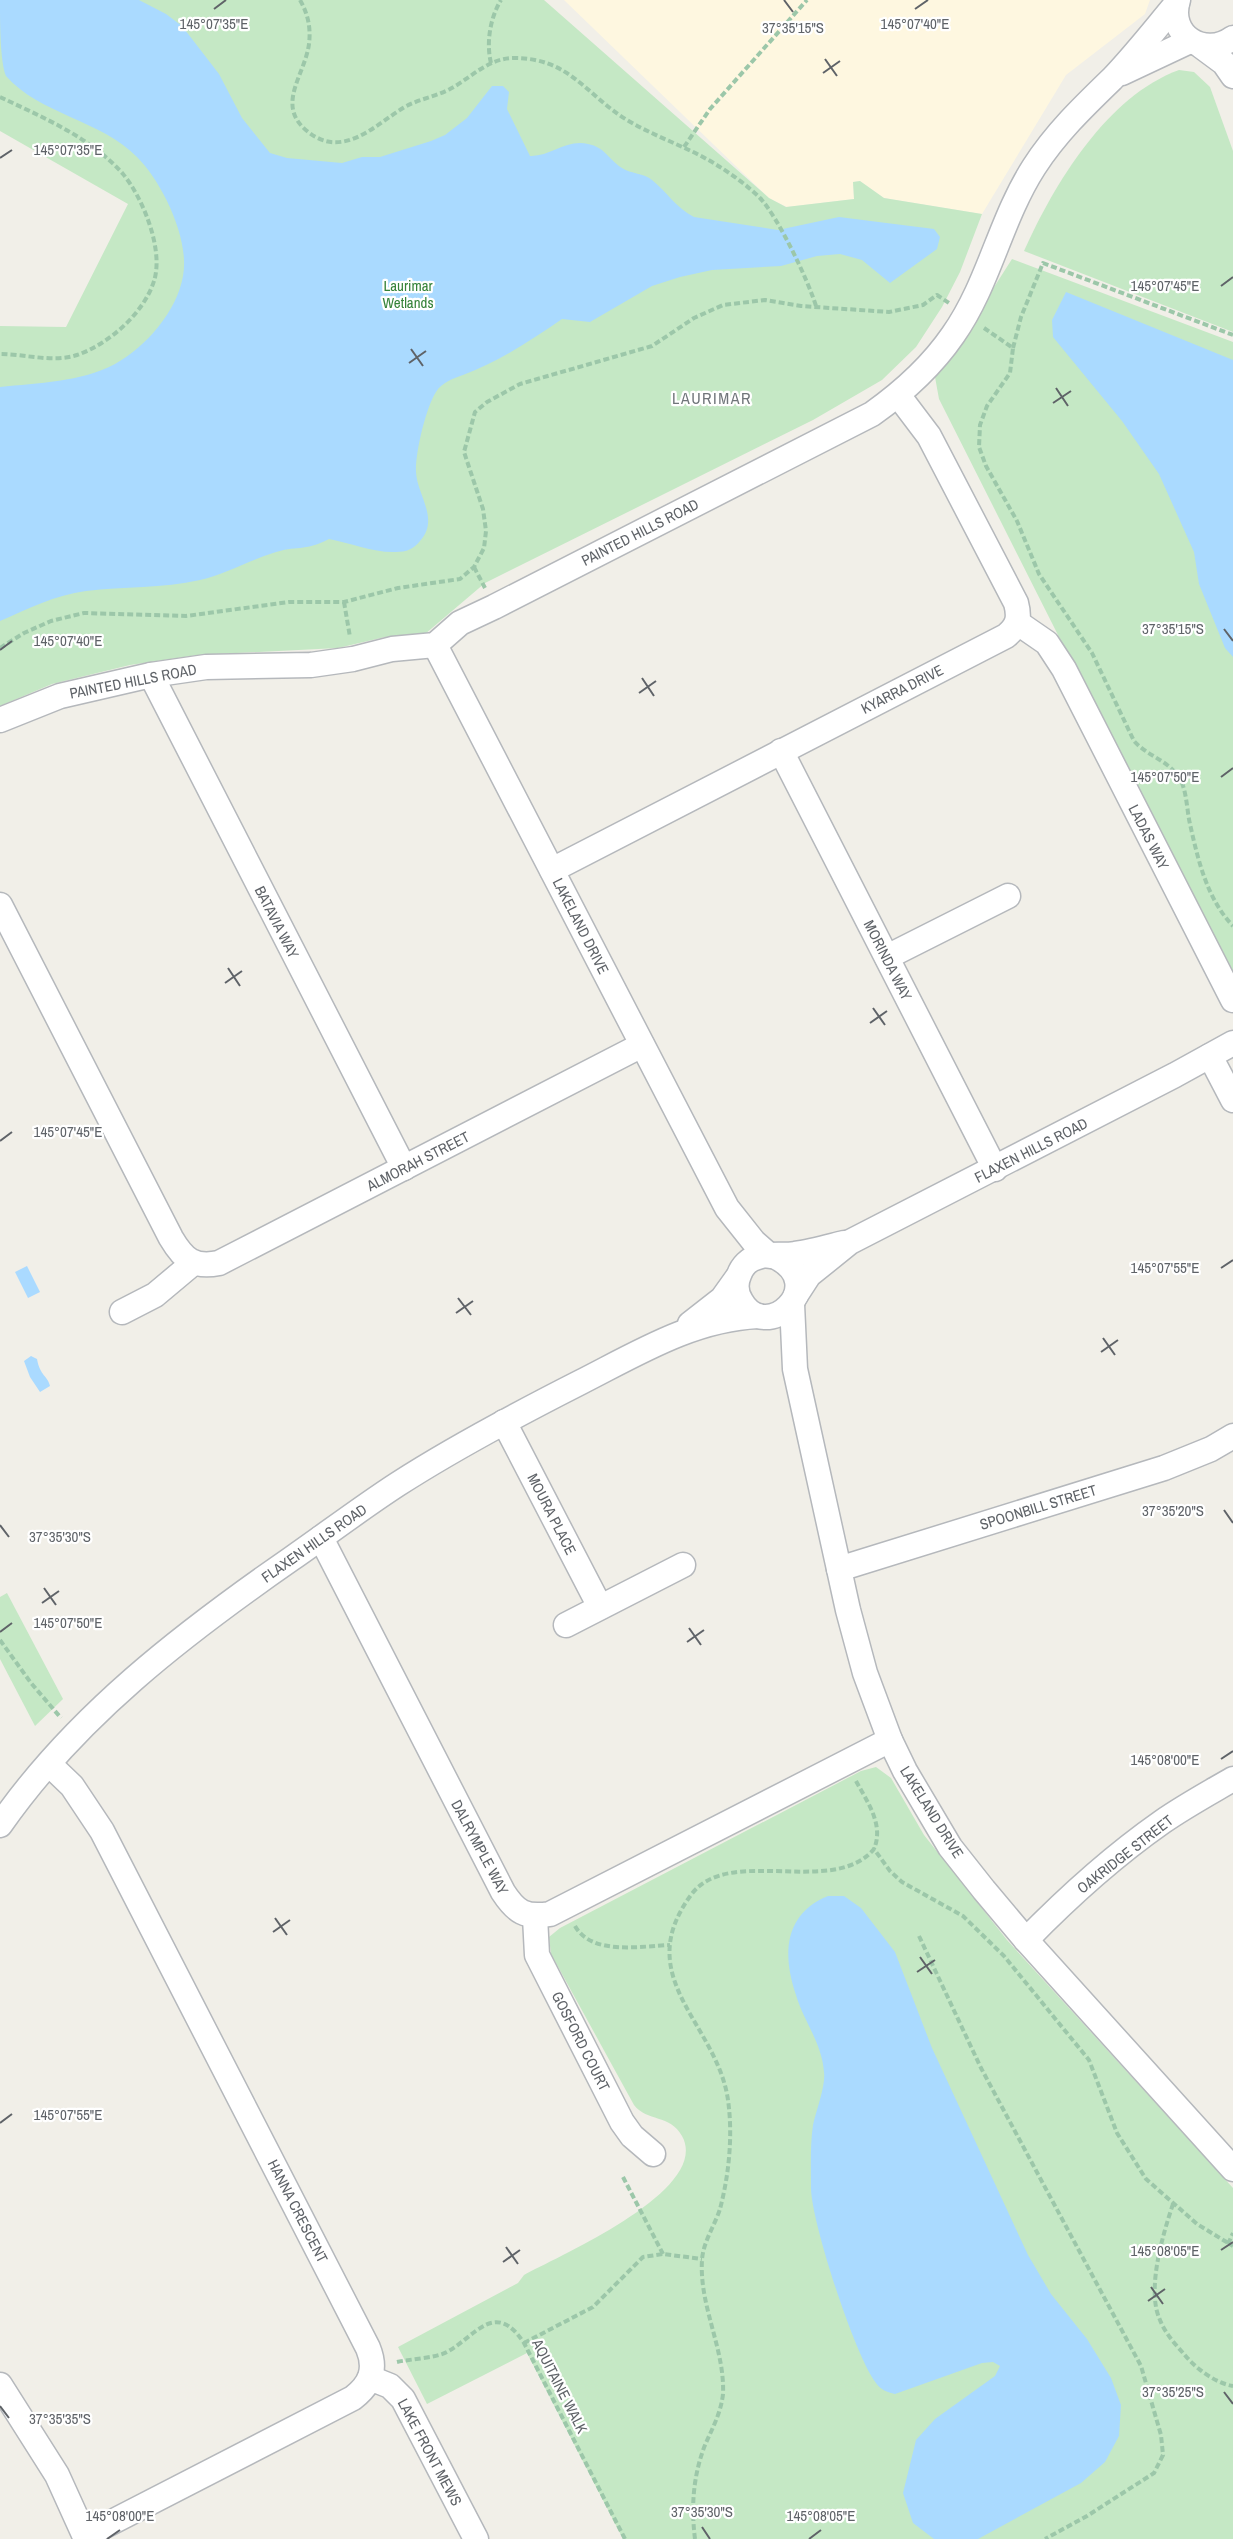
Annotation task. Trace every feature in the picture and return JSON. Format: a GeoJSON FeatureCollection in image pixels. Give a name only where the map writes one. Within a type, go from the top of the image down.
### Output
{"type":"FeatureCollection","features":[{"type":"Feature","properties":{"kind":"street"},"geometry":{"type":"LineString","coordinates":[[1178,1],[1177,24],[1195,44],[1224,63],[1233,76]]}},
{"type":"Feature","properties":{"kind":"street","name":"PAINTED HILLS ROAD"},"geometry":{"type":"LineString","coordinates":[[0,720],[84,689],[151,675],[206,667],[311,665],[353,659],[392,649],[435,645],[476,614],[872,414],[898,395],[930,364],[954,334],[981,281],[1017,196],[1043,154],[1081,106],[1112,78],[1178,1]]}},
{"type":"Feature","properties":{"kind":"street","name":"PAINTED HILLS ROAD"},"geometry":{"type":"LineString","coordinates":[[1112,78],[1195,44],[1223,45],[1233,38]]}},
{"type":"Feature","properties":{"kind":"street"},"geometry":{"type":"LineString","coordinates":[[898,395],[919,419],[935,446],[1016,603],[1019,614],[1018,623]]}},
{"type":"Feature","properties":{"kind":"street","name":"KYARRA DRIVE"},"geometry":{"type":"LineString","coordinates":[[552,870],[1006,636],[1018,623]]}},
{"type":"Feature","properties":{"kind":"street","name":"LADAS WAY"},"geometry":{"type":"LineString","coordinates":[[1018,623],[1047,644],[1064,669],[1233,1000]]}},
{"type":"Feature","properties":{"kind":"street","name":"LAKELAND DRIVE"},"geometry":{"type":"LineString","coordinates":[[435,645],[727,1208],[754,1242],[773,1256]]}},
{"type":"Feature","properties":{"kind":"street","name":"BATAVIA WAY"},"geometry":{"type":"LineString","coordinates":[[151,675],[404,1168]]}},
{"type":"Feature","properties":{"kind":"street","name":"MORINDA WAY"},"geometry":{"type":"LineString","coordinates":[[781,751],[995,1169]]}},
{"type":"Feature","properties":{"kind":"street"},"geometry":{"type":"LineString","coordinates":[[886,957],[1008,896]]}},
{"type":"Feature","properties":{"kind":"street"},"geometry":{"type":"LineString","coordinates":[[0,905],[171,1238],[181,1255],[192,1264],[155,1295],[122,1312]]}},
{"type":"Feature","properties":{"kind":"street","name":"FLAXEN HILLS ROAD"},"geometry":{"type":"LineString","coordinates":[[794,1299],[809,1275],[850,1242],[995,1169],[1233,1043]]}},
{"type":"Feature","properties":{"kind":"street","name":"ALMORAH STREET"},"geometry":{"type":"LineString","coordinates":[[192,1264],[206,1266],[219,1263],[642,1045]]}},
{"type":"Feature","properties":{"kind":"street"},"geometry":{"type":"LineString","coordinates":[[1210,1056],[1233,1100]]}},
{"type":"Feature","properties":{"kind":"street","name":"LAKELAND DRIVE"},"geometry":{"type":"LineString","coordinates":[[727,1208],[740,1273]]}},
{"type":"Feature","properties":{"kind":"street","name":"FLAXEN HILLS ROAD"},"geometry":{"type":"LineString","coordinates":[[773,1256],[850,1242]]}},
{"type":"Feature","properties":{"kind":"street"},"geometry":{"type":"LineString","coordinates":[[773,1256],[791,1268],[796,1276],[794,1299],[784,1312],[761,1316],[749,1311],[738,1296],[740,1273],[750,1261],[773,1256]]}},
{"type":"Feature","properties":{"kind":"street","name":"FLAXEN HILLS ROAD"},"geometry":{"type":"LineString","coordinates":[[681,1332],[722,1299],[740,1273]]}},
{"type":"Feature","properties":{"kind":"street","name":"LAKELAND DRIVE"},"geometry":{"type":"LineString","coordinates":[[794,1299],[795,1369],[839,1569],[865,1673],[890,1740],[924,1807],[950,1847],[1026,1940],[1233,2169]]}},
{"type":"Feature","properties":{"kind":"street","name":"LAKELAND DRIVE"},"geometry":{"type":"LineString","coordinates":[[761,1316],[795,1369]]}},
{"type":"Feature","properties":{"kind":"street","name":"FLAXEN HILLS ROAD"},"geometry":{"type":"LineString","coordinates":[[0,1825],[48,1764],[76,1734],[153,1661],[397,1485],[504,1422],[681,1332],[731,1317],[761,1316]]}},
{"type":"Feature","properties":{"kind":"street","name":"MOURA PLACE"},"geometry":{"type":"LineString","coordinates":[[504,1422],[600,1607]]}},
{"type":"Feature","properties":{"kind":"street","name":"SPOONBILL STREET"},"geometry":{"type":"LineString","coordinates":[[839,1569],[1164,1468],[1211,1449],[1233,1436]]}},
{"type":"Feature","properties":{"kind":"street","name":"DALRYMPLE WAY"},"geometry":{"type":"LineString","coordinates":[[321,1538],[503,1892],[514,1908],[524,1915],[535,1917]]}},
{"type":"Feature","properties":{"kind":"street"},"geometry":{"type":"LineString","coordinates":[[566,1625],[683,1565]]}},
{"type":"Feature","properties":{"kind":"street"},"geometry":{"type":"LineString","coordinates":[[535,1917],[564,1908],[890,1740]]}},
{"type":"Feature","properties":{"kind":"street","name":"HANNA CRESCENT"},"geometry":{"type":"LineString","coordinates":[[48,1764],[72,1786],[102,1831],[368,2348],[373,2369],[370,2378]]}},
{"type":"Feature","properties":{"kind":"street","name":"OAKRIDGE STREET"},"geometry":{"type":"LineString","coordinates":[[1026,1940],[1098,1871],[1129,1846],[1163,1821],[1233,1779]]}},
{"type":"Feature","properties":{"kind":"street","name":"GOSFORD COURT"},"geometry":{"type":"LineString","coordinates":[[535,1917],[537,1955],[622,2122],[632,2136],[653,2154]]}},
{"type":"Feature","properties":{"kind":"street"},"geometry":{"type":"LineString","coordinates":[[0,2385],[41,2446],[85,2538],[352,2398],[367,2386],[370,2378]]}},
{"type":"Feature","properties":{"kind":"street","name":"LAKE FRONT MEWS"},"geometry":{"type":"LineString","coordinates":[[370,2378],[390,2386],[403,2399],[476,2539]]}},
{"type":"Feature","properties":{"kind":"path"},"geometry":{"type":"LineString","coordinates":[[300,0],[310,29],[309,45],[292,94],[292,105],[300,125],[317,138],[329,142],[343,142],[362,136],[406,106],[450,89],[491,63],[513,58],[549,63],[584,83],[626,119],[684,147],[729,173],[760,198],[811,289],[816,306]]}},
{"type":"Feature","properties":{"kind":"path"},"geometry":{"type":"LineString","coordinates":[[491,63],[488,51],[492,21],[501,0]]}},
{"type":"Feature","properties":{"kind":"path"},"geometry":{"type":"LineString","coordinates":[[684,147],[710,109],[807,0]]}},
{"type":"Feature","properties":{"kind":"path"},"geometry":{"type":"LineString","coordinates":[[0,97],[68,131],[123,173],[149,221],[155,245],[156,270],[154,281],[143,303],[112,336],[94,347],[76,356],[0,354]]}},
{"type":"Feature","properties":{"kind":"path"},"geometry":{"type":"LineString","coordinates":[[1013,348],[1021,317],[1043,263],[1233,335]]}},
{"type":"Feature","properties":{"kind":"path"},"geometry":{"type":"LineString","coordinates":[[344,602],[353,659]]}},
{"type":"Feature","properties":{"kind":"path"},"geometry":{"type":"LineString","coordinates":[[0,1640],[31,1683],[76,1734]]}},
{"type":"Feature","properties":{"kind":"path"},"geometry":{"type":"LineString","coordinates":[[695,2539],[692,2512],[698,2466],[720,2411],[723,2394],[721,2370],[705,2300],[702,2259],[720,2208],[724,2186],[729,2142],[728,2100],[719,2067],[673,1979],[669,1962],[670,1945],[675,1926],[691,1895],[707,1882],[742,1873],[843,1868],[866,1859],[879,1838],[878,1827],[847,1762]]}},
{"type":"Feature","properties":{"kind":"path"},"geometry":{"type":"LineString","coordinates":[[874,1849],[902,1882],[944,1903],[982,1932],[1026,1981],[1089,2060],[1104,2102],[1131,2158],[1146,2179],[1210,2234],[1230,2245],[1233,2233]]}},
{"type":"Feature","properties":{"kind":"path"},"geometry":{"type":"LineString","coordinates":[[564,1908],[579,1934],[595,1944],[670,1945]]}},
{"type":"Feature","properties":{"kind":"path"},"geometry":{"type":"LineString","coordinates":[[920,1935],[981,2068],[1141,2366],[1161,2435],[1163,2455],[1154,2473],[1096,2511],[1044,2539]]}},
{"type":"Feature","properties":{"kind":"path"},"geometry":{"type":"LineString","coordinates":[[623,2177],[663,2254]]}},
{"type":"Feature","properties":{"kind":"path"},"geometry":{"type":"LineString","coordinates":[[1173,2204],[1163,2235],[1156,2282],[1155,2301],[1159,2319],[1189,2360],[1207,2374],[1233,2386]]}},
{"type":"Feature","properties":{"kind":"path"},"geometry":{"type":"LineString","coordinates":[[524,2343],[593,2307],[643,2257],[663,2254],[702,2259]]}},
{"type":"Feature","properties":{"kind":"path","name":"AQUITAINE WALK"},"geometry":{"type":"LineString","coordinates":[[397,2362],[445,2353],[474,2330],[491,2323],[509,2326],[524,2343],[625,2539]]}},
{"type":"Feature","properties":{"kind":"shaded area"},"geometry":{"type":"Polygon","coordinates":[[[564,0],[1150,0],[1145,14],[1066,75],[982,214],[884,198],[860,181],[853,182],[854,199],[787,207],[769,198],[564,0]]]}},
{"type":"Feature","properties":{"kind":"green space","name":"Laurimar Wetlands"},"geometry":{"type":"Polygon","coordinates":[[[0,0],[544,0],[769,198],[786,207],[854,199],[853,182],[860,181],[884,198],[982,214],[960,272],[942,307],[916,347],[882,380],[813,420],[485,583],[425,634],[385,637],[338,648],[198,655],[130,665],[52,684],[0,706],[0,326],[66,327],[128,204],[0,131],[0,0]]]}},
{"type":"Feature","properties":{"kind":"green space"},"geometry":{"type":"Polygon","coordinates":[[[1179,70],[1194,72],[1210,87],[1233,151],[1233,332],[1024,251],[1067,171],[1106,121],[1153,82],[1179,70]]]}},
{"type":"Feature","properties":{"kind":"green space"},"geometry":{"type":"Polygon","coordinates":[[[1012,259],[1233,342],[1233,982],[939,399],[935,377],[973,326],[1012,259]]]}},
{"type":"Feature","properties":{"kind":"green space"},"geometry":{"type":"Polygon","coordinates":[[[7,1593],[63,1699],[35,1726],[0,1659],[0,1597],[7,1593]]]}},
{"type":"Feature","properties":{"kind":"green space"},"geometry":{"type":"Polygon","coordinates":[[[876,1767],[891,1778],[924,1835],[1007,1940],[1233,2188],[1233,2539],[623,2539],[527,2353],[427,2404],[398,2347],[518,2283],[524,2275],[627,2219],[654,2199],[675,2178],[685,2157],[682,2136],[677,2129],[665,2121],[645,2114],[634,2105],[551,1954],[549,1937],[560,1928],[861,1771],[876,1767]]]}},
{"type":"Feature","properties":{"kind":"water"},"geometry":{"type":"Polygon","coordinates":[[[0,0],[139,0],[166,14],[182,26],[219,74],[242,118],[270,153],[287,158],[342,163],[362,157],[380,157],[431,141],[445,135],[467,118],[492,86],[503,86],[509,92],[507,109],[530,156],[544,154],[572,144],[588,144],[603,151],[622,168],[649,178],[682,209],[694,217],[778,230],[839,217],[934,229],[940,237],[937,249],[890,283],[862,260],[840,254],[817,256],[781,266],[712,270],[680,277],[652,286],[590,322],[562,319],[502,357],[448,381],[438,389],[432,399],[422,431],[416,472],[426,507],[428,524],[426,533],[410,550],[379,551],[329,539],[313,546],[273,553],[200,580],[172,585],[100,589],[63,596],[0,621],[0,387],[44,383],[88,375],[127,357],[149,338],[167,315],[180,289],[184,261],[182,245],[172,212],[156,181],[137,157],[106,134],[35,99],[6,76],[1,51],[0,0]]]}},
{"type":"Feature","properties":{"kind":"water"},"geometry":{"type":"Polygon","coordinates":[[[1066,292],[1233,360],[1233,657],[1225,648],[1199,584],[1194,552],[1159,474],[1122,421],[1053,337],[1052,320],[1066,292]]]}},
{"type":"Feature","properties":{"kind":"water"},"geometry":{"type":"Polygon","coordinates":[[[27,1266],[40,1292],[28,1298],[15,1272],[27,1266]]]}},
{"type":"Feature","properties":{"kind":"water"},"geometry":{"type":"Polygon","coordinates":[[[31,1356],[37,1359],[50,1386],[40,1392],[30,1377],[24,1361],[31,1356]]]}},
{"type":"Feature","properties":{"kind":"water"},"geometry":{"type":"Polygon","coordinates":[[[828,1896],[844,1896],[861,1908],[895,1952],[932,2048],[1028,2255],[1051,2294],[1087,2339],[1111,2378],[1121,2405],[1119,2436],[1105,2462],[1081,2483],[978,2539],[934,2539],[913,2523],[903,2493],[916,2440],[935,2419],[995,2376],[1000,2366],[993,2362],[982,2363],[895,2394],[882,2389],[867,2368],[846,2319],[826,2259],[813,2206],[811,2149],[813,2125],[824,2077],[823,2061],[799,2005],[789,1965],[788,1950],[790,1937],[802,1913],[828,1896]]]}},
{"type":"Feature","properties":{"kind":"district","name":"LAURIMAR"},"geometry":{"type":"Point","coordinates":[712,398]}}]}
